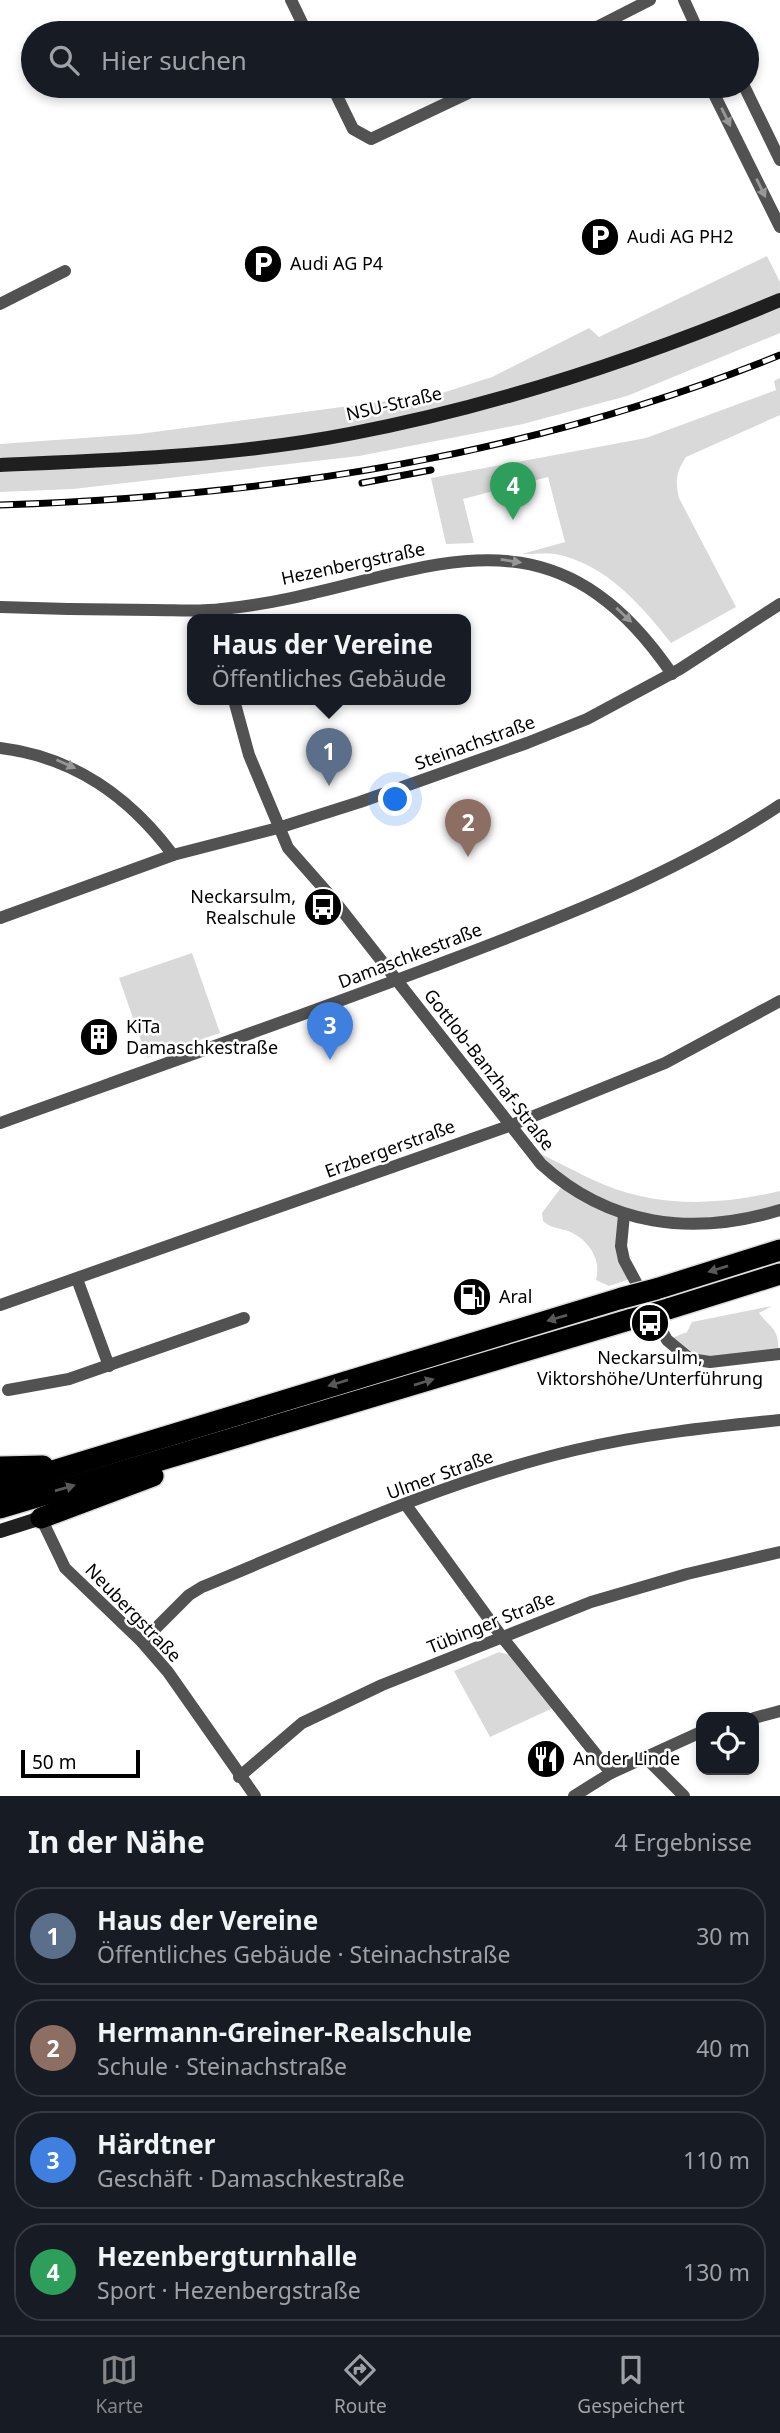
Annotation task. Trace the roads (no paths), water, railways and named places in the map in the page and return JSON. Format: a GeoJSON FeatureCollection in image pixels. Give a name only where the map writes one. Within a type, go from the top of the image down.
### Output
{"type":"FeatureCollection","features":[{"type":"Feature","properties":{"kind":"highway"},"geometry":{"type":"LineString","coordinates":[[0,1487],[780,1250]]}},
{"type":"Feature","properties":{"kind":"highway"},"geometry":{"type":"LineString","coordinates":[[0,1508],[265,1431],[780,1274]]}},
{"type":"Feature","properties":{"kind":"highway"},"geometry":{"type":"LineString","coordinates":[[41,1518],[265,1431]]}},
{"type":"Feature","properties":{"kind":"highway"},"geometry":{"type":"LineString","coordinates":[[0,1467],[70,1466]]}},
{"type":"Feature","properties":{"kind":"main road","name":"NSU-Straße"},"geometry":{"type":"LineString","coordinates":[[0,465],[271,445],[349,435],[518,394],[662,347],[780,300]]}},
{"type":"Feature","properties":{"kind":"main road"},"geometry":{"type":"LineString","coordinates":[[0,1531],[41,1518]]}},
{"type":"Feature","properties":{"kind":"street"},"geometry":{"type":"LineString","coordinates":[[291,0],[301,21]]}},
{"type":"Feature","properties":{"kind":"street"},"geometry":{"type":"LineString","coordinates":[[609,21],[650,0]]}},
{"type":"Feature","properties":{"kind":"street"},"geometry":{"type":"LineString","coordinates":[[684,0],[694,21]]}},
{"type":"Feature","properties":{"kind":"street"},"geometry":{"type":"LineString","coordinates":[[338,98],[353,129],[371,139],[405,126],[460,98]]}},
{"type":"Feature","properties":{"kind":"street"},"geometry":{"type":"LineString","coordinates":[[716,98],[780,227]]}},
{"type":"Feature","properties":{"kind":"street"},"geometry":{"type":"LineString","coordinates":[[750,98],[780,160]]}},
{"type":"Feature","properties":{"kind":"street"},"geometry":{"type":"LineString","coordinates":[[0,304],[65,271]]}},
{"type":"Feature","properties":{"kind":"street","name":"Hezenbergstraße"},"geometry":{"type":"LineString","coordinates":[[227,614],[452,560],[506,560],[548,570],[605,598],[637,628],[672,674]]}},
{"type":"Feature","properties":{"kind":"street","name":"Steinachstraße"},"geometry":{"type":"LineString","coordinates":[[0,918],[173,855],[278,828],[527,743],[587,719],[672,674],[780,604]]}},
{"type":"Feature","properties":{"kind":"street","name":"Hezenbergstraße"},"geometry":{"type":"LineString","coordinates":[[0,607],[195,614]]}},
{"type":"Feature","properties":{"kind":"street","name":"Gottlob-Banzhaf-Straße"},"geometry":{"type":"LineString","coordinates":[[235,705],[249,755],[288,848],[333,899],[541,1164],[564,1185],[596,1205],[624,1215],[685,1223],[735,1221],[780,1210]]}},
{"type":"Feature","properties":{"kind":"street"},"geometry":{"type":"LineString","coordinates":[[0,748],[55,759],[82,772],[135,811],[173,855]]}},
{"type":"Feature","properties":{"kind":"street","name":"Damaschkestraße"},"geometry":{"type":"LineString","coordinates":[[0,1123],[562,917],[701,852],[780,805]]}},
{"type":"Feature","properties":{"kind":"street","name":"Erzbergerstraße"},"geometry":{"type":"LineString","coordinates":[[0,1305],[509,1125],[665,1063],[780,1001]]}},
{"type":"Feature","properties":{"kind":"street"},"geometry":{"type":"LineString","coordinates":[[624,1215],[621,1246],[624,1260],[673,1348],[702,1362],[780,1354]]}},
{"type":"Feature","properties":{"kind":"street"},"geometry":{"type":"LineString","coordinates":[[77,1279],[109,1366]]}},
{"type":"Feature","properties":{"kind":"street"},"geometry":{"type":"LineString","coordinates":[[8,1390],[69,1380],[244,1318]]}},
{"type":"Feature","properties":{"kind":"street","name":"Ulmer Straße"},"geometry":{"type":"LineString","coordinates":[[142,1642],[189,1595],[202,1587],[406,1505],[514,1467],[573,1450],[635,1437],[780,1420]]}},
{"type":"Feature","properties":{"kind":"street"},"geometry":{"type":"LineString","coordinates":[[406,1505],[502,1637],[611,1773]]}},
{"type":"Feature","properties":{"kind":"street","name":"Neubergstraße"},"geometry":{"type":"LineString","coordinates":[[41,1518],[65,1568],[142,1642],[167,1672],[255,1796]]}},
{"type":"Feature","properties":{"kind":"street","name":"Tübinger Straße"},"geometry":{"type":"LineString","coordinates":[[240,1777],[302,1723],[332,1706],[502,1637],[638,1587],[780,1552]]}},
{"type":"Feature","properties":{"kind":"street"},"geometry":{"type":"LineString","coordinates":[[759,1717],[780,1711]]}},
{"type":"Feature","properties":{"kind":"street"},"geometry":{"type":"LineString","coordinates":[[573,1796],[611,1773],[696,1734]]}},
{"type":"Feature","properties":{"kind":"street"},"geometry":{"type":"LineString","coordinates":[[645,1757],[684,1796]]}},
{"type":"Feature","properties":{"kind":"railway"},"geometry":{"type":"LineString","coordinates":[[0,505],[200,492],[397,465],[494,445],[590,420],[685,390],[780,355]]}},
{"type":"Feature","properties":{"kind":"railway"},"geometry":{"type":"LineString","coordinates":[[362,483],[431,470]]}},
{"type":"Feature","properties":{"kind":"place","name":"Audi AG PH2"},"geometry":{"type":"Point","coordinates":[600,237]}},
{"type":"Feature","properties":{"kind":"place","name":"Audi AG P4"},"geometry":{"type":"Point","coordinates":[263,264]}},
{"type":"Feature","properties":{"kind":"place","name":"Hezenbergturnhalle"},"geometry":{"type":"Point","coordinates":[513,520]}},
{"type":"Feature","properties":{"kind":"place","name":"Haus der Vereine"},"geometry":{"type":"Point","coordinates":[329,786]}},
{"type":"Feature","properties":{"kind":"place","name":"Hermann-Greiner-Realschule"},"geometry":{"type":"Point","coordinates":[468,857]}},
{"type":"Feature","properties":{"kind":"place","name":"Neckarsulm, Realschule"},"geometry":{"type":"Point","coordinates":[323,907]}},
{"type":"Feature","properties":{"kind":"place","name":"KiTa Damaschkestraße"},"geometry":{"type":"Point","coordinates":[99,1037]}},
{"type":"Feature","properties":{"kind":"place","name":"Härdtner"},"geometry":{"type":"Point","coordinates":[330,1060]}},
{"type":"Feature","properties":{"kind":"place","name":"Aral"},"geometry":{"type":"Point","coordinates":[472,1297]}},
{"type":"Feature","properties":{"kind":"place","name":"Neckarsulm, Viktorshöhe/Unterführung"},"geometry":{"type":"Point","coordinates":[650,1323]}},
{"type":"Feature","properties":{"kind":"place","name":"An der Linde"},"geometry":{"type":"Point","coordinates":[546,1759]}}]}
